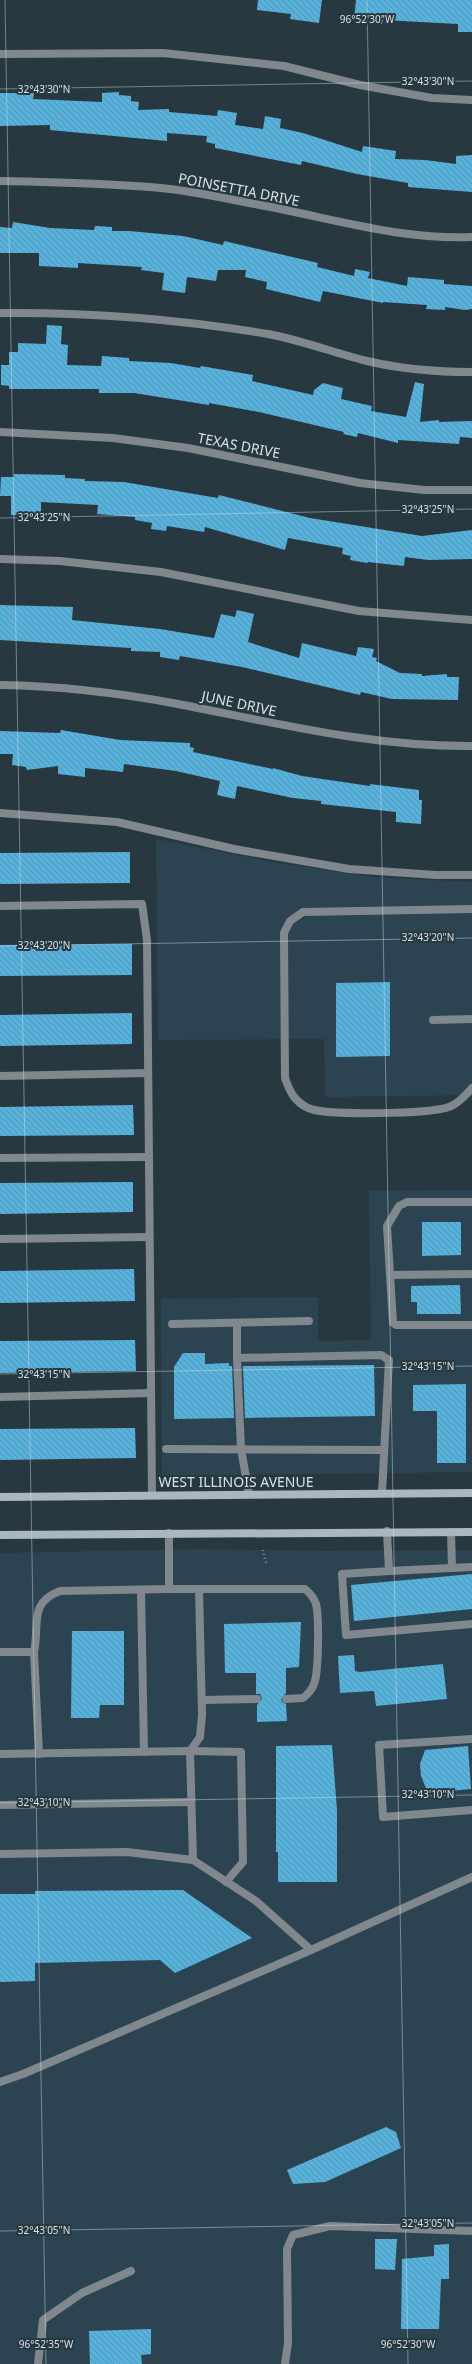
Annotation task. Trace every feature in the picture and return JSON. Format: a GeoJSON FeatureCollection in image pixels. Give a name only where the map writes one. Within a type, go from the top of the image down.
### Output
{"type":"FeatureCollection","features":[{"type":"Feature","properties":{"kind":"main road","name":"WEST ILLINOIS AVENUE"},"geometry":{"type":"LineString","coordinates":[[0,1497],[472,1493]]}},
{"type":"Feature","properties":{"kind":"main road"},"geometry":{"type":"LineString","coordinates":[[0,1535],[387,1531],[472,1532]]}},
{"type":"Feature","properties":{"kind":"street"},"geometry":{"type":"LineString","coordinates":[[0,54],[171,54],[284,66],[360,85],[432,98],[472,100]]}},
{"type":"Feature","properties":{"kind":"street","name":"POINSETTIA DRIVE"},"geometry":{"type":"LineString","coordinates":[[0,181],[61,182],[162,188],[261,205],[391,233],[448,238],[472,237]]}},
{"type":"Feature","properties":{"kind":"street"},"geometry":{"type":"LineString","coordinates":[[0,313],[44,312],[167,319],[270,335],[369,361],[442,372],[472,372]]}},
{"type":"Feature","properties":{"kind":"street","name":"TEXAS DRIVE"},"geometry":{"type":"LineString","coordinates":[[0,432],[113,438],[188,448],[360,483],[424,490],[472,490]]}},
{"type":"Feature","properties":{"kind":"street"},"geometry":{"type":"LineString","coordinates":[[0,559],[60,561],[161,572],[359,611],[472,620]]}},
{"type":"Feature","properties":{"kind":"street","name":"JUNE DRIVE"},"geometry":{"type":"LineString","coordinates":[[0,685],[97,692],[177,704],[259,721],[360,739],[441,746],[472,746]]}},
{"type":"Feature","properties":{"kind":"street"},"geometry":{"type":"LineString","coordinates":[[0,813],[117,822],[234,850],[349,869],[436,875],[472,875]]}},
{"type":"Feature","properties":{"kind":"street"},"geometry":{"type":"LineString","coordinates":[[0,906],[142,904],[147,940],[152,1495]]}},
{"type":"Feature","properties":{"kind":"street"},"geometry":{"type":"LineString","coordinates":[[472,909],[303,912],[290,921],[284,933],[285,1078],[291,1096],[309,1108],[331,1112],[430,1112],[451,1107],[466,1096],[472,1088]]}},
{"type":"Feature","properties":{"kind":"street"},"geometry":{"type":"LineString","coordinates":[[433,1020],[472,1019]]}},
{"type":"Feature","properties":{"kind":"street"},"geometry":{"type":"LineString","coordinates":[[0,1076],[148,1073]]}},
{"type":"Feature","properties":{"kind":"street"},"geometry":{"type":"LineString","coordinates":[[0,1158],[149,1157]]}},
{"type":"Feature","properties":{"kind":"street"},"geometry":{"type":"LineString","coordinates":[[472,1202],[407,1202],[399,1206],[388,1226],[392,1320],[394,1324],[472,1325]]}},
{"type":"Feature","properties":{"kind":"street"},"geometry":{"type":"LineString","coordinates":[[0,1239],[149,1237]]}},
{"type":"Feature","properties":{"kind":"street"},"geometry":{"type":"LineString","coordinates":[[390,1275],[472,1274]]}},
{"type":"Feature","properties":{"kind":"street"},"geometry":{"type":"LineString","coordinates":[[172,1324],[237,1324],[309,1321]]}},
{"type":"Feature","properties":{"kind":"street"},"geometry":{"type":"LineString","coordinates":[[237,1324],[236,1358],[241,1449],[249,1494]]}},
{"type":"Feature","properties":{"kind":"street"},"geometry":{"type":"LineString","coordinates":[[236,1358],[381,1355],[389,1360],[382,1493]]}},
{"type":"Feature","properties":{"kind":"street"},"geometry":{"type":"LineString","coordinates":[[0,1397],[151,1393]]}},
{"type":"Feature","properties":{"kind":"street"},"geometry":{"type":"LineString","coordinates":[[166,1449],[384,1450]]}},
{"type":"Feature","properties":{"kind":"street"},"geometry":{"type":"LineString","coordinates":[[387,1531],[389,1571]]}},
{"type":"Feature","properties":{"kind":"street"},"geometry":{"type":"LineString","coordinates":[[451,1532],[452,1568]]}},
{"type":"Feature","properties":{"kind":"street"},"geometry":{"type":"LineString","coordinates":[[169,1534],[169,1589]]}},
{"type":"Feature","properties":{"kind":"street"},"geometry":{"type":"LineString","coordinates":[[472,1567],[342,1574],[346,1635],[472,1624]]}},
{"type":"Feature","properties":{"kind":"street"},"geometry":{"type":"LineString","coordinates":[[39,1754],[34,1652],[36,1641],[35,1621],[39,1607],[48,1596],[60,1592],[169,1589],[305,1589],[310,1593],[316,1605],[318,1659],[315,1682],[312,1690],[303,1698],[286,1699]]}},
{"type":"Feature","properties":{"kind":"street"},"geometry":{"type":"LineString","coordinates":[[193,1860],[190,1751],[200,1737],[202,1700],[199,1589]]}},
{"type":"Feature","properties":{"kind":"street"},"geometry":{"type":"LineString","coordinates":[[141,1590],[144,1752]]}},
{"type":"Feature","properties":{"kind":"street"},"geometry":{"type":"LineString","coordinates":[[0,1652],[34,1652]]}},
{"type":"Feature","properties":{"kind":"street"},"geometry":{"type":"LineString","coordinates":[[202,1700],[256,1699]]}},
{"type":"Feature","properties":{"kind":"street"},"geometry":{"type":"LineString","coordinates":[[472,1739],[379,1745],[383,1817],[472,1810]]}},
{"type":"Feature","properties":{"kind":"street"},"geometry":{"type":"LineString","coordinates":[[0,1754],[190,1751],[240,1752],[243,1862],[226,1882]]}},
{"type":"Feature","properties":{"kind":"street"},"geometry":{"type":"LineString","coordinates":[[0,1805],[191,1802]]}},
{"type":"Feature","properties":{"kind":"street"},"geometry":{"type":"LineString","coordinates":[[0,1854],[127,1852],[193,1860],[256,1901],[311,1950]]}},
{"type":"Feature","properties":{"kind":"street"},"geometry":{"type":"LineString","coordinates":[[0,2082],[23,2074],[311,1950],[472,1877]]}},
{"type":"Feature","properties":{"kind":"street"},"geometry":{"type":"LineString","coordinates":[[285,2364],[288,2343],[287,2249],[293,2235],[330,2226],[472,2231]]}},
{"type":"Feature","properties":{"kind":"street"},"geometry":{"type":"LineString","coordinates":[[38,2364],[43,2320],[82,2293],[131,2271]]}},
{"type":"Feature","properties":{"kind":"path"},"geometry":{"type":"LineString","coordinates":[[262,1550],[266,1563]]}},
{"type":"Feature","properties":{"kind":"shaded area"},"geometry":{"type":"Polygon","coordinates":[[[156,839],[272,862],[372,877],[472,882],[472,1095],[325,1097],[324,1039],[158,1040],[156,839]]]}},
{"type":"Feature","properties":{"kind":"shaded area"},"geometry":{"type":"Polygon","coordinates":[[[472,1190],[472,1472],[162,1476],[161,1299],[318,1297],[318,1341],[371,1340],[369,1191],[472,1190]]]}},
{"type":"Feature","properties":{"kind":"shaded area"},"geometry":{"type":"Polygon","coordinates":[[[200,1549],[326,1551],[472,1550],[472,2364],[0,2364],[0,1553],[200,1549]]]}},
{"type":"Feature","properties":{"kind":"building"},"geometry":{"type":"Polygon","coordinates":[[[258,0],[322,0],[319,23],[290,19],[291,14],[257,10],[258,0]]]}},
{"type":"Feature","properties":{"kind":"building"},"geometry":{"type":"Polygon","coordinates":[[[356,0],[472,0],[472,32],[458,32],[458,24],[383,20],[382,24],[354,20],[356,0]]]}},
{"type":"Feature","properties":{"kind":"building"},"geometry":{"type":"Polygon","coordinates":[[[119,92],[119,95],[131,96],[131,101],[139,102],[138,110],[169,109],[169,112],[217,116],[218,110],[237,113],[235,125],[263,129],[265,116],[281,119],[280,128],[303,133],[362,152],[363,146],[396,151],[395,159],[425,160],[456,164],[456,156],[472,155],[472,192],[408,187],[408,183],[357,174],[302,161],[301,165],[215,148],[215,144],[206,142],[207,136],[167,133],[167,141],[50,130],[50,125],[0,126],[0,93],[34,93],[33,99],[102,102],[102,93],[119,92]]]}},
{"type":"Feature","properties":{"kind":"building"},"geometry":{"type":"Polygon","coordinates":[[[13,222],[50,228],[94,230],[95,226],[112,227],[112,231],[183,236],[223,245],[224,241],[318,263],[317,267],[354,276],[355,269],[370,272],[368,278],[407,286],[408,277],[444,280],[444,284],[472,286],[472,309],[465,310],[445,307],[445,310],[426,309],[427,305],[383,303],[323,291],[320,302],[266,289],[267,282],[245,277],[246,270],[218,270],[216,281],[187,277],[185,293],[162,290],[164,273],[141,270],[142,267],[78,263],[78,268],[39,266],[39,253],[0,253],[0,227],[12,228],[13,222]]]}},
{"type":"Feature","properties":{"kind":"building"},"geometry":{"type":"Polygon","coordinates":[[[47,325],[62,326],[61,344],[68,345],[67,365],[101,366],[102,356],[129,358],[129,361],[171,363],[200,368],[201,366],[253,375],[252,381],[313,395],[314,390],[323,383],[343,388],[341,399],[372,406],[371,411],[406,417],[415,382],[424,384],[420,422],[439,420],[439,422],[472,421],[472,438],[460,437],[459,444],[398,440],[398,443],[358,433],[357,437],[343,434],[344,432],[259,412],[209,403],[209,405],[134,393],[99,393],[99,389],[9,389],[9,386],[1,385],[1,365],[9,365],[9,352],[18,352],[18,343],[46,344],[47,325]]]}},
{"type":"Feature","properties":{"kind":"building"},"geometry":{"type":"Polygon","coordinates":[[[14,474],[65,475],[65,478],[85,479],[85,481],[124,482],[218,498],[219,495],[310,518],[422,536],[472,530],[472,559],[428,560],[405,557],[404,566],[367,563],[350,560],[351,556],[342,554],[343,548],[288,538],[285,550],[205,527],[204,532],[167,526],[166,531],[151,529],[152,523],[135,520],[135,517],[97,514],[98,505],[41,502],[41,515],[11,515],[11,496],[0,496],[1,477],[14,477],[14,474]]]}},
{"type":"Feature","properties":{"kind":"building"},"geometry":{"type":"Polygon","coordinates":[[[0,605],[73,607],[72,620],[160,629],[214,638],[221,614],[235,617],[237,610],[254,614],[248,642],[299,658],[302,643],[356,656],[358,647],[374,649],[372,657],[377,658],[376,661],[400,673],[422,674],[422,676],[447,674],[447,677],[459,677],[458,700],[392,699],[361,692],[360,695],[242,667],[180,656],[179,660],[160,657],[160,652],[131,651],[131,648],[0,640],[0,605]]]}},
{"type":"Feature","properties":{"kind":"building"},"geometry":{"type":"Polygon","coordinates":[[[61,730],[120,740],[190,743],[190,747],[194,748],[193,752],[273,768],[302,776],[370,786],[370,784],[419,790],[419,800],[422,800],[421,824],[396,822],[396,812],[321,804],[321,801],[293,798],[237,786],[235,799],[217,795],[220,781],[176,771],[124,764],[123,772],[85,768],[85,777],[58,774],[58,766],[27,770],[26,767],[12,765],[13,754],[0,754],[0,731],[60,733],[61,730]]]}},
{"type":"Feature","properties":{"kind":"building"},"geometry":{"type":"Polygon","coordinates":[[[130,852],[130,883],[0,884],[0,853],[130,852]]]}},
{"type":"Feature","properties":{"kind":"building"},"geometry":{"type":"Polygon","coordinates":[[[132,944],[132,975],[0,976],[0,945],[132,944]]]}},
{"type":"Feature","properties":{"kind":"building"},"geometry":{"type":"Polygon","coordinates":[[[390,982],[390,1056],[336,1057],[336,983],[390,982]]]}},
{"type":"Feature","properties":{"kind":"building"},"geometry":{"type":"Polygon","coordinates":[[[132,1013],[132,1044],[0,1046],[0,1015],[132,1013]]]}},
{"type":"Feature","properties":{"kind":"building"},"geometry":{"type":"Polygon","coordinates":[[[133,1105],[134,1135],[0,1136],[0,1107],[133,1105]]]}},
{"type":"Feature","properties":{"kind":"building"},"geometry":{"type":"Polygon","coordinates":[[[133,1182],[133,1212],[0,1214],[0,1183],[133,1182]]]}},
{"type":"Feature","properties":{"kind":"building"},"geometry":{"type":"Polygon","coordinates":[[[422,1222],[461,1222],[461,1255],[422,1256],[422,1222]]]}},
{"type":"Feature","properties":{"kind":"building"},"geometry":{"type":"Polygon","coordinates":[[[134,1269],[135,1301],[0,1303],[0,1271],[134,1269]]]}},
{"type":"Feature","properties":{"kind":"building"},"geometry":{"type":"Polygon","coordinates":[[[460,1285],[461,1314],[417,1314],[417,1302],[411,1302],[411,1286],[460,1285]]]}},
{"type":"Feature","properties":{"kind":"building"},"geometry":{"type":"Polygon","coordinates":[[[135,1340],[136,1371],[0,1373],[0,1341],[135,1340]]]}},
{"type":"Feature","properties":{"kind":"building"},"geometry":{"type":"Polygon","coordinates":[[[183,1353],[205,1353],[205,1364],[229,1363],[229,1366],[232,1366],[234,1418],[174,1419],[174,1367],[183,1353]]]}},
{"type":"Feature","properties":{"kind":"building"},"geometry":{"type":"Polygon","coordinates":[[[374,1365],[375,1416],[245,1418],[243,1366],[374,1365]]]}},
{"type":"Feature","properties":{"kind":"building"},"geometry":{"type":"Polygon","coordinates":[[[466,1384],[466,1463],[437,1463],[437,1411],[413,1411],[413,1385],[466,1384]]]}},
{"type":"Feature","properties":{"kind":"building"},"geometry":{"type":"Polygon","coordinates":[[[135,1428],[136,1458],[0,1460],[0,1429],[135,1428]]]}},
{"type":"Feature","properties":{"kind":"building"},"geometry":{"type":"Polygon","coordinates":[[[472,1574],[472,1609],[354,1621],[351,1585],[472,1574]]]}},
{"type":"Feature","properties":{"kind":"building"},"geometry":{"type":"Polygon","coordinates":[[[301,1622],[299,1667],[286,1668],[286,1693],[281,1699],[282,1702],[286,1704],[287,1721],[257,1722],[257,1705],[262,1699],[260,1694],[256,1694],[256,1673],[225,1673],[224,1624],[301,1622]]]}},
{"type":"Feature","properties":{"kind":"building"},"geometry":{"type":"Polygon","coordinates":[[[72,1631],[124,1631],[124,1705],[100,1705],[99,1718],[71,1718],[72,1631]]]}},
{"type":"Feature","properties":{"kind":"building"},"geometry":{"type":"Polygon","coordinates":[[[354,1655],[355,1671],[360,1672],[443,1664],[447,1699],[376,1706],[374,1691],[340,1693],[338,1656],[354,1655]]]}},
{"type":"Feature","properties":{"kind":"building"},"geometry":{"type":"Polygon","coordinates":[[[332,1745],[337,1810],[337,1882],[278,1882],[278,1852],[276,1852],[276,1746],[332,1745]]]}},
{"type":"Feature","properties":{"kind":"building"},"geometry":{"type":"Polygon","coordinates":[[[468,1746],[471,1789],[428,1793],[421,1776],[420,1764],[425,1750],[468,1746]]]}},
{"type":"Feature","properties":{"kind":"building"},"geometry":{"type":"Polygon","coordinates":[[[183,1890],[252,1938],[175,1973],[160,1960],[35,1963],[35,1981],[0,1982],[0,1894],[35,1894],[35,1891],[183,1890]]]}},
{"type":"Feature","properties":{"kind":"building"},"geometry":{"type":"Polygon","coordinates":[[[386,2127],[396,2132],[401,2148],[325,2182],[293,2184],[287,2170],[386,2127]]]}},
{"type":"Feature","properties":{"kind":"building"},"geometry":{"type":"Polygon","coordinates":[[[375,2239],[397,2239],[395,2270],[375,2269],[375,2239]]]}},
{"type":"Feature","properties":{"kind":"building"},"geometry":{"type":"Polygon","coordinates":[[[449,2244],[449,2279],[441,2279],[439,2329],[401,2329],[402,2259],[434,2256],[434,2245],[449,2244]]]}},
{"type":"Feature","properties":{"kind":"building"},"geometry":{"type":"Polygon","coordinates":[[[151,2329],[151,2354],[141,2355],[142,2364],[90,2364],[89,2331],[151,2329]]]}}]}
